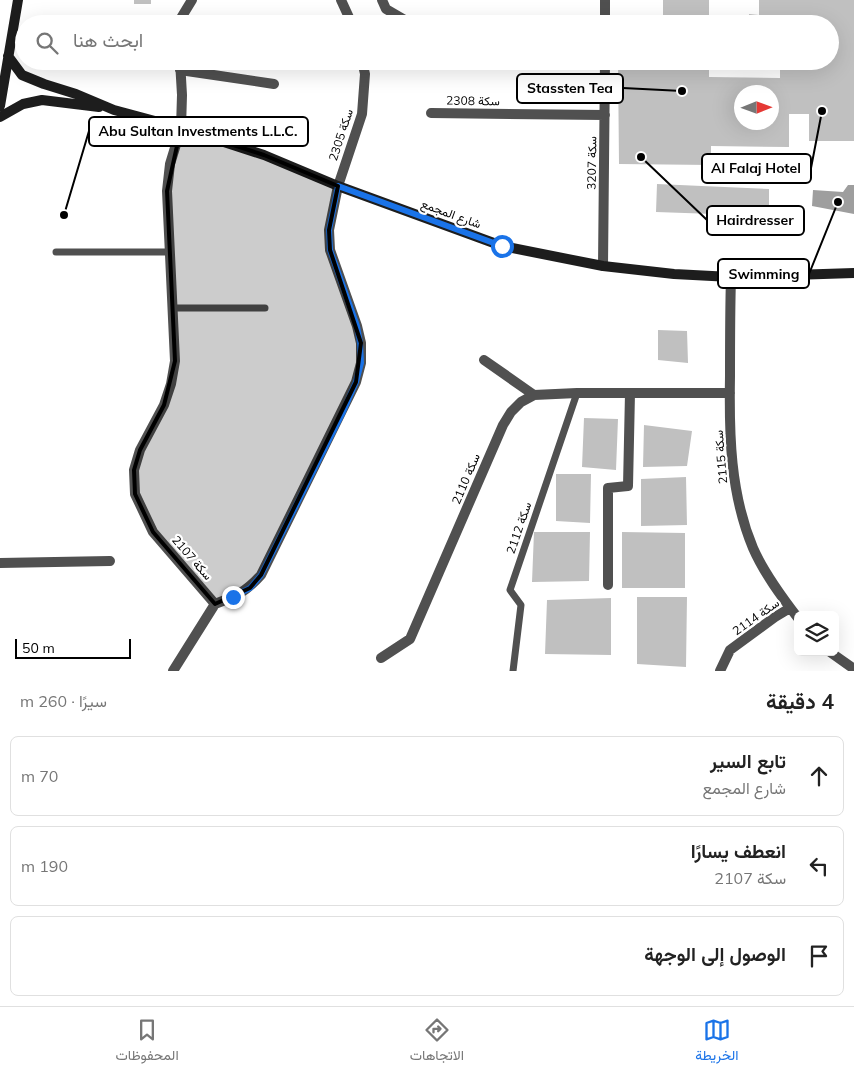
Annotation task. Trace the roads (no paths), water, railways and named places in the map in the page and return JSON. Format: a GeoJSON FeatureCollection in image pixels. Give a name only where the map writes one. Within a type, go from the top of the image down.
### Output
{"type":"FeatureCollection","features":[{"type":"Feature","properties":{"kind":"street"},"geometry":{"type":"LineString","coordinates":[[15,15],[18,0]]}},
{"type":"Feature","properties":{"kind":"street"},"geometry":{"type":"LineString","coordinates":[[183,15],[192,0]]}},
{"type":"Feature","properties":{"kind":"street"},"geometry":{"type":"LineString","coordinates":[[341,0],[348,15]]}},
{"type":"Feature","properties":{"kind":"street"},"geometry":{"type":"LineString","coordinates":[[382,0],[386,9],[396,15]]}},
{"type":"Feature","properties":{"kind":"street"},"geometry":{"type":"LineString","coordinates":[[605,0],[605,15]]}},
{"type":"Feature","properties":{"kind":"street"},"geometry":{"type":"LineString","coordinates":[[0,106],[15,17]]}},
{"type":"Feature","properties":{"kind":"street","name":"شارع المجمع"},"geometry":{"type":"LineString","coordinates":[[8,56],[15,66]]}},
{"type":"Feature","properties":{"kind":"street","name":"شارع المجمع"},"geometry":{"type":"LineString","coordinates":[[18,70],[22,75],[114,110],[181,128],[264,155],[338,186],[502,246],[603,266],[674,274],[731,278],[854,273]]}},
{"type":"Feature","properties":{"kind":"street","name":"سكة 2107"},"geometry":{"type":"LineString","coordinates":[[180,70],[181,128],[170,164],[167,191],[175,361],[164,405],[140,450],[134,470],[135,494],[153,532],[215,604]]}},
{"type":"Feature","properties":{"kind":"street"},"geometry":{"type":"LineString","coordinates":[[201,70],[274,84]]}},
{"type":"Feature","properties":{"kind":"street","name":"سكة 2305"},"geometry":{"type":"LineString","coordinates":[[338,186],[362,114],[364,70]]}},
{"type":"Feature","properties":{"kind":"street","name":"سكة 3207"},"geometry":{"type":"LineString","coordinates":[[603,266],[605,70]]}},
{"type":"Feature","properties":{"kind":"street","name":"شارع المجمع"},"geometry":{"type":"LineString","coordinates":[[0,117],[23,104],[42,100],[114,110]]}},
{"type":"Feature","properties":{"kind":"street","name":"سكة 2308"},"geometry":{"type":"LineString","coordinates":[[431,113],[605,115]]}},
{"type":"Feature","properties":{"kind":"street"},"geometry":{"type":"LineString","coordinates":[[173,671],[215,604],[250,588],[261,575],[356,382],[361,363],[357,326],[330,250],[329,230],[338,186]]}},
{"type":"Feature","properties":{"kind":"street","name":"سكة 2115"},"geometry":{"type":"LineString","coordinates":[[731,278],[730,393],[732,472],[740,510],[753,548],[769,578],[794,613]]}},
{"type":"Feature","properties":{"kind":"street"},"geometry":{"type":"LineString","coordinates":[[484,360],[534,395],[577,393],[730,393]]}},
{"type":"Feature","properties":{"kind":"street"},"geometry":{"type":"LineString","coordinates":[[608,586],[608,488],[628,486],[630,393]]}},
{"type":"Feature","properties":{"kind":"street","name":"سكة 2110"},"geometry":{"type":"LineString","coordinates":[[380,658],[410,639],[503,425],[511,412],[521,402],[534,395]]}},
{"type":"Feature","properties":{"kind":"street"},"geometry":{"type":"LineString","coordinates":[[0,563],[110,561]]}},
{"type":"Feature","properties":{"kind":"street","name":"سكة 2114"},"geometry":{"type":"LineString","coordinates":[[720,671],[730,650],[790,608]]}},
{"type":"Feature","properties":{"kind":"street"},"geometry":{"type":"LineString","coordinates":[[836,656],[854,669]]}},
{"type":"Feature","properties":{"kind":"lane"},"geometry":{"type":"LineString","coordinates":[[56,252],[170,252]]}},
{"type":"Feature","properties":{"kind":"lane"},"geometry":{"type":"LineString","coordinates":[[172,308],[265,308]]}},
{"type":"Feature","properties":{"kind":"lane","name":"سكة 2112"},"geometry":{"type":"LineString","coordinates":[[513,671],[521,605],[510,590],[577,393]]}},
{"type":"Feature","properties":{"kind":"place","name":"Stassten Tea"},"geometry":{"type":"Point","coordinates":[682,91]}},
{"type":"Feature","properties":{"kind":"place","name":"Al Falaj Hotel"},"geometry":{"type":"Point","coordinates":[822,111]}},
{"type":"Feature","properties":{"kind":"place","name":"Hairdresser"},"geometry":{"type":"Point","coordinates":[641,157]}},
{"type":"Feature","properties":{"kind":"place","name":"Swimming"},"geometry":{"type":"Point","coordinates":[838,202]}},
{"type":"Feature","properties":{"kind":"place","name":"Abu Sultan Investments L.L.C."},"geometry":{"type":"Point","coordinates":[64,215]}}]}
